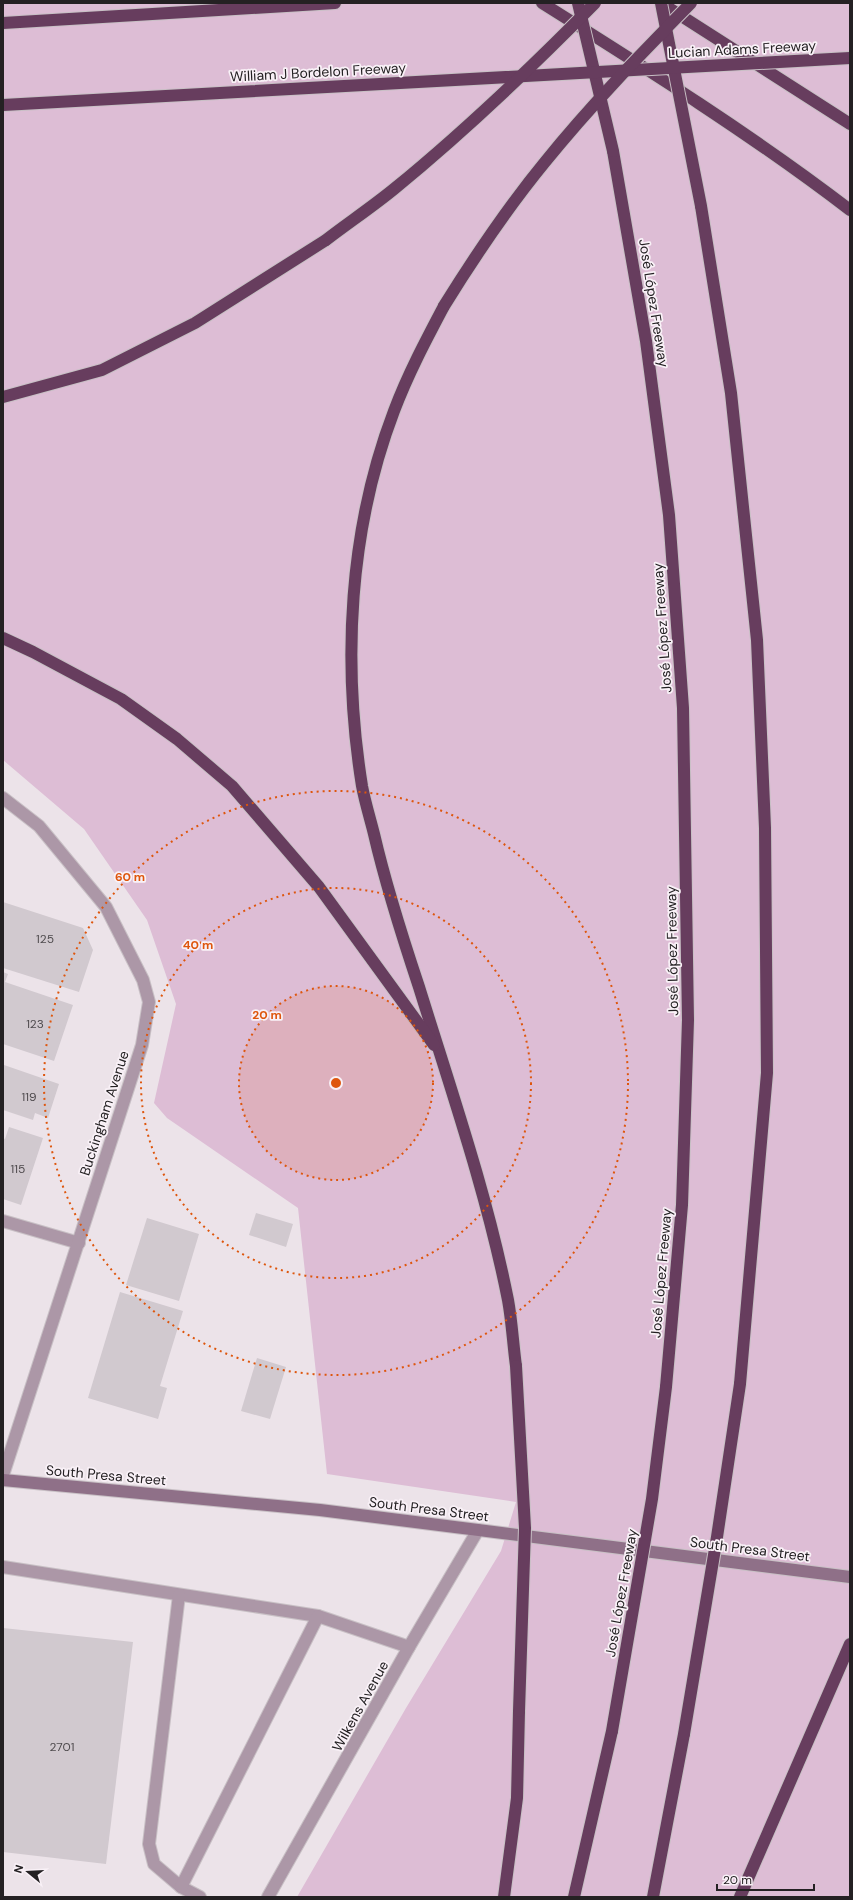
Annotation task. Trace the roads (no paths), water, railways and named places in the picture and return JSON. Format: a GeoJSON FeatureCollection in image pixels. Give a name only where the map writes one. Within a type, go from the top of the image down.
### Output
{"type":"FeatureCollection","features":[{"type":"Feature","properties":{"kind":"highway"},"geometry":{"type":"LineString","coordinates":[[3,23],[335,3]]}},
{"type":"Feature","properties":{"kind":"highway"},"geometry":{"type":"LineString","coordinates":[[542,3],[670,83],[753,140],[850,210]]}},
{"type":"Feature","properties":{"kind":"highway","name":"José López Freeway"},"geometry":{"type":"LineString","coordinates":[[574,1897],[612,1731],[652,1499],[666,1387],[682,1205],[688,1020],[683,708],[669,515],[646,341],[613,150],[578,3]]}},
{"type":"Feature","properties":{"kind":"highway"},"geometry":{"type":"LineString","coordinates":[[3,397],[102,370],[195,323],[326,240],[394,189],[469,123],[552,46],[595,3]]}},
{"type":"Feature","properties":{"kind":"highway"},"geometry":{"type":"LineString","coordinates":[[661,3],[850,124]]}},
{"type":"Feature","properties":{"kind":"highway"},"geometry":{"type":"LineString","coordinates":[[654,1897],[718,1537],[740,1384],[767,1073],[765,828],[757,640],[732,393],[701,206],[661,3]]}},
{"type":"Feature","properties":{"kind":"highway"},"geometry":{"type":"LineString","coordinates":[[504,1897],[517,1798],[524,1528],[516,1366],[508,1303],[492,1226],[440,1054],[386,885],[362,787],[353,710],[351,651],[354,581],[364,517],[378,460],[394,410],[416,361],[444,306],[476,254],[544,162],[589,109],[691,3]]}},
{"type":"Feature","properties":{"kind":"highway","name":"Lucian Adams Freeway"},"geometry":{"type":"LineString","coordinates":[[635,69],[850,58]]}},
{"type":"Feature","properties":{"kind":"highway","name":"William J Bordelon Freeway"},"geometry":{"type":"LineString","coordinates":[[3,105],[635,69]]}},
{"type":"Feature","properties":{"kind":"highway"},"geometry":{"type":"LineString","coordinates":[[3,638],[33,652],[120,700],[176,738],[232,786],[320,887],[440,1054]]}},
{"type":"Feature","properties":{"kind":"highway"},"geometry":{"type":"LineString","coordinates":[[740,1897],[850,1644]]}},
{"type":"Feature","properties":{"kind":"main road","name":"South Presa Street"},"geometry":{"type":"LineString","coordinates":[[3,1480],[320,1510],[850,1577]]}},
{"type":"Feature","properties":{"kind":"street","name":"Buckingham Avenue"},"geometry":{"type":"LineString","coordinates":[[3,798],[39,826],[106,907],[143,980],[150,1002],[142,1045],[3,1475]]}},
{"type":"Feature","properties":{"kind":"street"},"geometry":{"type":"LineString","coordinates":[[3,1221],[79,1243]]}},
{"type":"Feature","properties":{"kind":"street","name":"Wilkens Avenue"},"geometry":{"type":"LineString","coordinates":[[268,1897],[409,1647],[478,1530]]}},
{"type":"Feature","properties":{"kind":"street"},"geometry":{"type":"LineString","coordinates":[[3,1567],[318,1616],[409,1647]]}},
{"type":"Feature","properties":{"kind":"street"},"geometry":{"type":"LineString","coordinates":[[179,1594],[149,1844],[154,1864],[181,1888],[200,1897]]}},
{"type":"Feature","properties":{"kind":"street"},"geometry":{"type":"LineString","coordinates":[[181,1888],[318,1616]]}}]}
